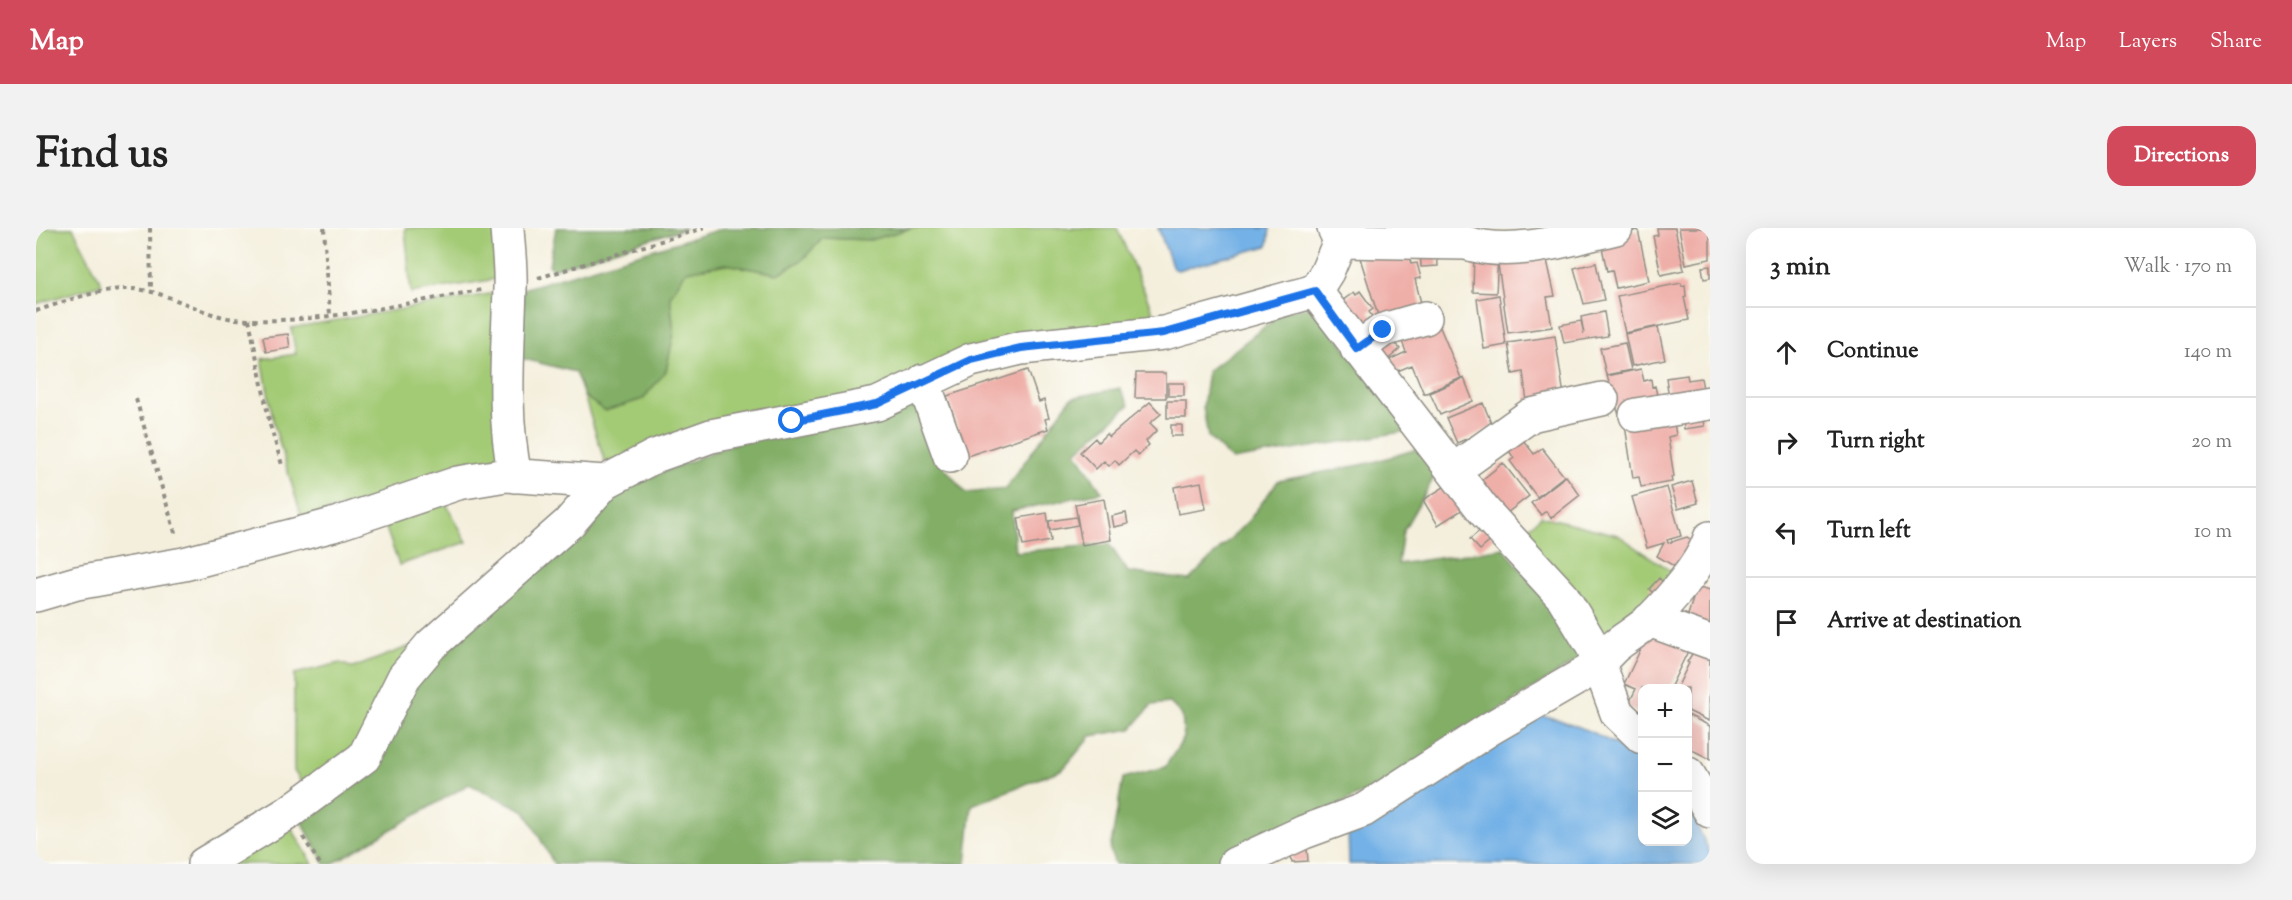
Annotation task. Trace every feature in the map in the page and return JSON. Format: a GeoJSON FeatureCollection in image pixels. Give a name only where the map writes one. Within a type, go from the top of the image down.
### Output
{"type":"FeatureCollection","features":[{"type":"Feature","properties":{"kind":"street"},"geometry":{"type":"LineString","coordinates":[[507,228],[510,285],[505,392],[507,440],[514,476]]}},
{"type":"Feature","properties":{"kind":"street"},"geometry":{"type":"LineString","coordinates":[[204,864],[288,813],[364,757],[404,677],[431,645],[569,523],[605,482],[655,456],[711,436],[877,404],[971,360],[1021,348],[1164,333],[1315,291],[1327,272],[1337,235],[1466,243],[1486,249],[1528,247],[1616,228]]}},
{"type":"Feature","properties":{"kind":"street"},"geometry":{"type":"LineString","coordinates":[[1315,291],[1357,349],[1484,511],[1563,597],[1593,647],[1617,713],[1638,733]]}},
{"type":"Feature","properties":{"kind":"street"},"geometry":{"type":"LineString","coordinates":[[1357,349],[1383,330],[1425,318]]}},
{"type":"Feature","properties":{"kind":"street"},"geometry":{"type":"LineString","coordinates":[[922,381],[950,456]]}},
{"type":"Feature","properties":{"kind":"street"},"geometry":{"type":"LineString","coordinates":[[1454,470],[1531,415],[1602,399]]}},
{"type":"Feature","properties":{"kind":"street"},"geometry":{"type":"LineString","coordinates":[[1636,415],[1710,403]]}},
{"type":"Feature","properties":{"kind":"street"},"geometry":{"type":"LineString","coordinates":[[36,595],[77,583],[184,564],[333,525],[458,483],[514,476],[605,482]]}},
{"type":"Feature","properties":{"kind":"street"},"geometry":{"type":"LineString","coordinates":[[1235,864],[1304,832],[1364,810],[1491,728],[1598,666],[1608,650],[1649,620],[1705,554],[1710,538]]}},
{"type":"Feature","properties":{"kind":"street"},"geometry":{"type":"LineString","coordinates":[[1649,620],[1710,642]]}},
{"type":"Feature","properties":{"kind":"street"},"geometry":{"type":"LineString","coordinates":[[1692,781],[1710,811]]}},
{"type":"Feature","properties":{"kind":"path"},"geometry":{"type":"LineString","coordinates":[[150,228],[151,291]]}},
{"type":"Feature","properties":{"kind":"path"},"geometry":{"type":"LineString","coordinates":[[324,228],[330,315]]}},
{"type":"Feature","properties":{"kind":"path"},"geometry":{"type":"LineString","coordinates":[[36,311],[82,296],[123,290],[151,291],[233,319],[330,315],[510,285],[704,228]]}},
{"type":"Feature","properties":{"kind":"path"},"geometry":{"type":"LineString","coordinates":[[249,319],[270,425],[283,468]]}},
{"type":"Feature","properties":{"kind":"path"},"geometry":{"type":"LineString","coordinates":[[136,399],[184,564]]}},
{"type":"Feature","properties":{"kind":"green space"},"geometry":{"type":"Polygon","coordinates":[[[36,228],[73,228],[102,284],[36,304],[36,228]]]}},
{"type":"Feature","properties":{"kind":"green space"},"geometry":{"type":"Polygon","coordinates":[[[405,228],[499,228],[502,278],[411,293],[405,228]]]}},
{"type":"Feature","properties":{"kind":"green space"},"geometry":{"type":"Polygon","coordinates":[[[556,228],[686,228],[553,269],[549,265],[556,228]]]}},
{"type":"Feature","properties":{"kind":"green space"},"geometry":{"type":"Polygon","coordinates":[[[724,228],[912,228],[870,240],[823,238],[802,260],[778,274],[726,264],[686,271],[670,296],[674,333],[666,371],[643,399],[605,411],[584,396],[575,372],[512,356],[519,290],[724,228]]]}},
{"type":"Feature","properties":{"kind":"green space"},"geometry":{"type":"Polygon","coordinates":[[[912,228],[1117,228],[1158,323],[871,393],[605,463],[584,396],[605,411],[643,398],[666,371],[674,333],[670,296],[686,271],[726,264],[778,274],[802,260],[823,238],[870,240],[912,228]]]}},
{"type":"Feature","properties":{"kind":"green space"},"geometry":{"type":"Polygon","coordinates":[[[502,292],[507,464],[302,518],[274,425],[262,359],[296,354],[291,328],[502,292]]]}},
{"type":"Feature","properties":{"kind":"green space"},"geometry":{"type":"Polygon","coordinates":[[[1314,306],[1408,431],[1232,460],[1208,437],[1203,407],[1208,371],[1285,311],[1314,306]]]}},
{"type":"Feature","properties":{"kind":"green space"},"geometry":{"type":"Polygon","coordinates":[[[1120,388],[1129,405],[1076,452],[1102,492],[1012,511],[1015,552],[1109,544],[1128,572],[1189,580],[1249,520],[1278,481],[1370,463],[1428,446],[1439,469],[1403,531],[1398,564],[1504,548],[1587,654],[1392,779],[1213,864],[1115,864],[1110,850],[1123,778],[1165,767],[1184,738],[1182,715],[1170,703],[1152,705],[1131,729],[1091,736],[1063,769],[972,805],[966,864],[554,864],[525,811],[469,784],[332,864],[325,864],[298,815],[408,685],[595,511],[626,487],[733,444],[920,396],[939,461],[966,493],[1005,489],[1071,398],[1120,388]]]}},
{"type":"Feature","properties":{"kind":"green space"},"geometry":{"type":"Polygon","coordinates":[[[443,498],[467,542],[399,565],[382,517],[443,498]]]}},
{"type":"Feature","properties":{"kind":"green space"},"geometry":{"type":"Polygon","coordinates":[[[1541,516],[1618,535],[1678,576],[1611,641],[1596,637],[1519,536],[1541,516]]]}},
{"type":"Feature","properties":{"kind":"green space"},"geometry":{"type":"Polygon","coordinates":[[[416,644],[368,740],[307,791],[294,771],[294,674],[340,663],[353,668],[416,644]]]}},
{"type":"Feature","properties":{"kind":"green space"},"geometry":{"type":"Polygon","coordinates":[[[289,824],[313,864],[218,864],[289,824]]]}},
{"type":"Feature","properties":{"kind":"water"},"geometry":{"type":"Polygon","coordinates":[[[1158,228],[1270,228],[1268,246],[1178,270],[1173,268],[1158,228]]]}},
{"type":"Feature","properties":{"kind":"water"},"geometry":{"type":"Polygon","coordinates":[[[1531,714],[1575,725],[1638,758],[1638,846],[1692,846],[1692,815],[1710,853],[1710,864],[1349,864],[1348,828],[1531,714]]]}},
{"type":"Feature","properties":{"kind":"building"},"geometry":{"type":"Polygon","coordinates":[[[1657,228],[1675,228],[1684,270],[1661,275],[1653,236],[1658,235],[1657,228]]]}},
{"type":"Feature","properties":{"kind":"building"},"geometry":{"type":"Polygon","coordinates":[[[1679,228],[1710,228],[1710,259],[1686,264],[1679,228]]]}},
{"type":"Feature","properties":{"kind":"building"},"geometry":{"type":"Polygon","coordinates":[[[1638,230],[1649,281],[1616,288],[1612,270],[1607,271],[1600,238],[1638,230]]]}},
{"type":"Feature","properties":{"kind":"building"},"geometry":{"type":"Polygon","coordinates":[[[1437,247],[1438,266],[1421,267],[1420,248],[1437,247]]]}},
{"type":"Feature","properties":{"kind":"building"},"geometry":{"type":"Polygon","coordinates":[[[1390,251],[1408,252],[1411,264],[1417,263],[1421,278],[1415,279],[1423,311],[1380,322],[1360,258],[1390,251]]]}},
{"type":"Feature","properties":{"kind":"building"},"geometry":{"type":"Polygon","coordinates":[[[1474,253],[1498,254],[1496,293],[1473,292],[1474,253]]]}},
{"type":"Feature","properties":{"kind":"building"},"geometry":{"type":"Polygon","coordinates":[[[1547,260],[1555,296],[1547,297],[1552,327],[1508,333],[1498,264],[1547,260]]]}},
{"type":"Feature","properties":{"kind":"building"},"geometry":{"type":"Polygon","coordinates":[[[1596,263],[1604,300],[1584,304],[1574,268],[1596,263]]]}},
{"type":"Feature","properties":{"kind":"building"},"geometry":{"type":"Polygon","coordinates":[[[1710,266],[1710,278],[1704,279],[1702,267],[1710,266]]]}},
{"type":"Feature","properties":{"kind":"building"},"geometry":{"type":"Polygon","coordinates":[[[1681,283],[1682,286],[1685,285],[1686,296],[1684,297],[1689,320],[1625,333],[1617,296],[1681,283]]]}},
{"type":"Feature","properties":{"kind":"building"},"geometry":{"type":"Polygon","coordinates":[[[1360,291],[1373,309],[1369,312],[1377,323],[1361,335],[1338,304],[1354,292],[1356,295],[1360,291]]]}},
{"type":"Feature","properties":{"kind":"building"},"geometry":{"type":"Polygon","coordinates":[[[1499,295],[1506,345],[1484,349],[1477,299],[1499,295]]]}},
{"type":"Feature","properties":{"kind":"building"},"geometry":{"type":"Polygon","coordinates":[[[1604,312],[1608,336],[1564,343],[1560,325],[1581,321],[1584,334],[1581,317],[1604,312]]]}},
{"type":"Feature","properties":{"kind":"building"},"geometry":{"type":"Polygon","coordinates":[[[1437,320],[1461,378],[1424,394],[1412,365],[1395,372],[1389,360],[1406,352],[1400,336],[1437,320]]]}},
{"type":"Feature","properties":{"kind":"building"},"geometry":{"type":"Polygon","coordinates":[[[1658,327],[1665,359],[1632,366],[1625,334],[1658,327]]]}},
{"type":"Feature","properties":{"kind":"building"},"geometry":{"type":"Polygon","coordinates":[[[288,334],[290,348],[266,352],[263,337],[288,334]]]}},
{"type":"Feature","properties":{"kind":"building"},"geometry":{"type":"Polygon","coordinates":[[[1387,334],[1400,349],[1384,363],[1371,348],[1387,334]]]}},
{"type":"Feature","properties":{"kind":"building"},"geometry":{"type":"Polygon","coordinates":[[[1555,336],[1564,396],[1527,402],[1523,372],[1513,374],[1508,343],[1555,336]]]}},
{"type":"Feature","properties":{"kind":"building"},"geometry":{"type":"Polygon","coordinates":[[[1625,343],[1631,370],[1606,375],[1600,348],[1625,343]]]}},
{"type":"Feature","properties":{"kind":"building"},"geometry":{"type":"Polygon","coordinates":[[[1641,369],[1644,381],[1651,379],[1652,387],[1655,386],[1659,404],[1618,412],[1607,376],[1641,369]]]}},
{"type":"Feature","properties":{"kind":"building"},"geometry":{"type":"Polygon","coordinates":[[[1028,370],[1039,402],[1044,400],[1049,418],[1045,419],[1048,429],[967,456],[947,396],[1028,370]]]}},
{"type":"Feature","properties":{"kind":"building"},"geometry":{"type":"Polygon","coordinates":[[[1136,373],[1166,373],[1166,398],[1135,398],[1136,373]]]}},
{"type":"Feature","properties":{"kind":"building"},"geometry":{"type":"Polygon","coordinates":[[[1687,375],[1688,380],[1701,378],[1705,399],[1670,404],[1666,378],[1687,375]]]}},
{"type":"Feature","properties":{"kind":"building"},"geometry":{"type":"Polygon","coordinates":[[[1464,378],[1473,401],[1440,415],[1430,393],[1464,378]]]}},
{"type":"Feature","properties":{"kind":"building"},"geometry":{"type":"Polygon","coordinates":[[[1168,383],[1184,383],[1184,396],[1168,396],[1168,383]]]}},
{"type":"Feature","properties":{"kind":"building"},"geometry":{"type":"Polygon","coordinates":[[[1167,401],[1186,401],[1186,418],[1167,418],[1167,401]]]}},
{"type":"Feature","properties":{"kind":"building"},"geometry":{"type":"Polygon","coordinates":[[[1150,402],[1161,414],[1150,423],[1157,430],[1146,441],[1149,445],[1138,455],[1134,451],[1119,465],[1115,460],[1109,466],[1104,461],[1096,469],[1080,452],[1095,438],[1098,442],[1106,434],[1109,437],[1150,402]]]}},
{"type":"Feature","properties":{"kind":"building"},"geometry":{"type":"Polygon","coordinates":[[[1483,403],[1493,427],[1457,443],[1446,418],[1483,403]]]}},
{"type":"Feature","properties":{"kind":"building"},"geometry":{"type":"Polygon","coordinates":[[[1702,409],[1705,426],[1684,429],[1682,412],[1702,409]]]}},
{"type":"Feature","properties":{"kind":"building"},"geometry":{"type":"Polygon","coordinates":[[[1673,417],[1676,435],[1668,437],[1674,477],[1671,477],[1672,482],[1641,487],[1639,477],[1633,478],[1625,425],[1673,417]]]}},
{"type":"Feature","properties":{"kind":"building"},"geometry":{"type":"Polygon","coordinates":[[[1171,425],[1182,425],[1182,436],[1171,436],[1171,425]]]}},
{"type":"Feature","properties":{"kind":"building"},"geometry":{"type":"Polygon","coordinates":[[[1523,440],[1534,454],[1542,448],[1564,476],[1537,497],[1510,461],[1514,458],[1509,451],[1523,440]]]}},
{"type":"Feature","properties":{"kind":"building"},"geometry":{"type":"Polygon","coordinates":[[[1503,463],[1529,496],[1503,516],[1478,483],[1503,463]]]}},
{"type":"Feature","properties":{"kind":"building"},"geometry":{"type":"Polygon","coordinates":[[[1566,476],[1580,495],[1551,518],[1546,511],[1541,515],[1531,503],[1566,476]]]}},
{"type":"Feature","properties":{"kind":"building"},"geometry":{"type":"Polygon","coordinates":[[[1692,481],[1698,503],[1678,509],[1671,487],[1692,481]]]}},
{"type":"Feature","properties":{"kind":"building"},"geometry":{"type":"Polygon","coordinates":[[[1201,482],[1206,509],[1178,514],[1174,487],[1201,482]]]}},
{"type":"Feature","properties":{"kind":"building"},"geometry":{"type":"Polygon","coordinates":[[[1447,485],[1462,510],[1438,525],[1423,500],[1447,485]]]}},
{"type":"Feature","properties":{"kind":"building"},"geometry":{"type":"Polygon","coordinates":[[[1667,487],[1681,536],[1667,540],[1668,543],[1687,537],[1698,544],[1682,571],[1657,556],[1664,543],[1647,548],[1632,497],[1667,487]]]}},
{"type":"Feature","properties":{"kind":"building"},"geometry":{"type":"Polygon","coordinates":[[[1104,499],[1111,540],[1082,545],[1075,504],[1104,499]]]}},
{"type":"Feature","properties":{"kind":"building"},"geometry":{"type":"Polygon","coordinates":[[[1047,513],[1051,541],[1023,546],[1018,518],[1047,513]]]}},
{"type":"Feature","properties":{"kind":"building"},"geometry":{"type":"Polygon","coordinates":[[[1126,513],[1128,524],[1114,527],[1112,516],[1126,513]]]}},
{"type":"Feature","properties":{"kind":"building"},"geometry":{"type":"Polygon","coordinates":[[[1076,517],[1078,525],[1050,530],[1049,521],[1076,517]]]}},
{"type":"Feature","properties":{"kind":"building"},"geometry":{"type":"Polygon","coordinates":[[[1484,527],[1494,538],[1480,550],[1470,539],[1484,527]]]}},
{"type":"Feature","properties":{"kind":"building"},"geometry":{"type":"Polygon","coordinates":[[[1659,578],[1666,585],[1656,596],[1649,589],[1659,578]]]}},
{"type":"Feature","properties":{"kind":"building"},"geometry":{"type":"Polygon","coordinates":[[[1697,586],[1710,590],[1710,634],[1673,610],[1688,615],[1697,586]]]}},
{"type":"Feature","properties":{"kind":"building"},"geometry":{"type":"Polygon","coordinates":[[[1653,632],[1689,649],[1672,684],[1638,684],[1638,713],[1627,707],[1636,689],[1624,684],[1646,638],[1653,632]]]}},
{"type":"Feature","properties":{"kind":"building"},"geometry":{"type":"Polygon","coordinates":[[[1697,646],[1710,652],[1709,721],[1692,713],[1692,684],[1679,684],[1689,663],[1687,662],[1697,646]]]}},
{"type":"Feature","properties":{"kind":"building"},"geometry":{"type":"Polygon","coordinates":[[[1692,717],[1710,726],[1710,759],[1692,750],[1692,717]]]}},
{"type":"Feature","properties":{"kind":"building"},"geometry":{"type":"Polygon","coordinates":[[[1307,849],[1308,861],[1292,862],[1290,850],[1307,849]]]}},
{"type":"Feature","properties":{"kind":"route"},"geometry":{"type":"LineString","coordinates":[[792,421],[877,404],[971,360],[1021,348],[1164,333],[1315,291],[1357,349],[1383,330]]}}]}
